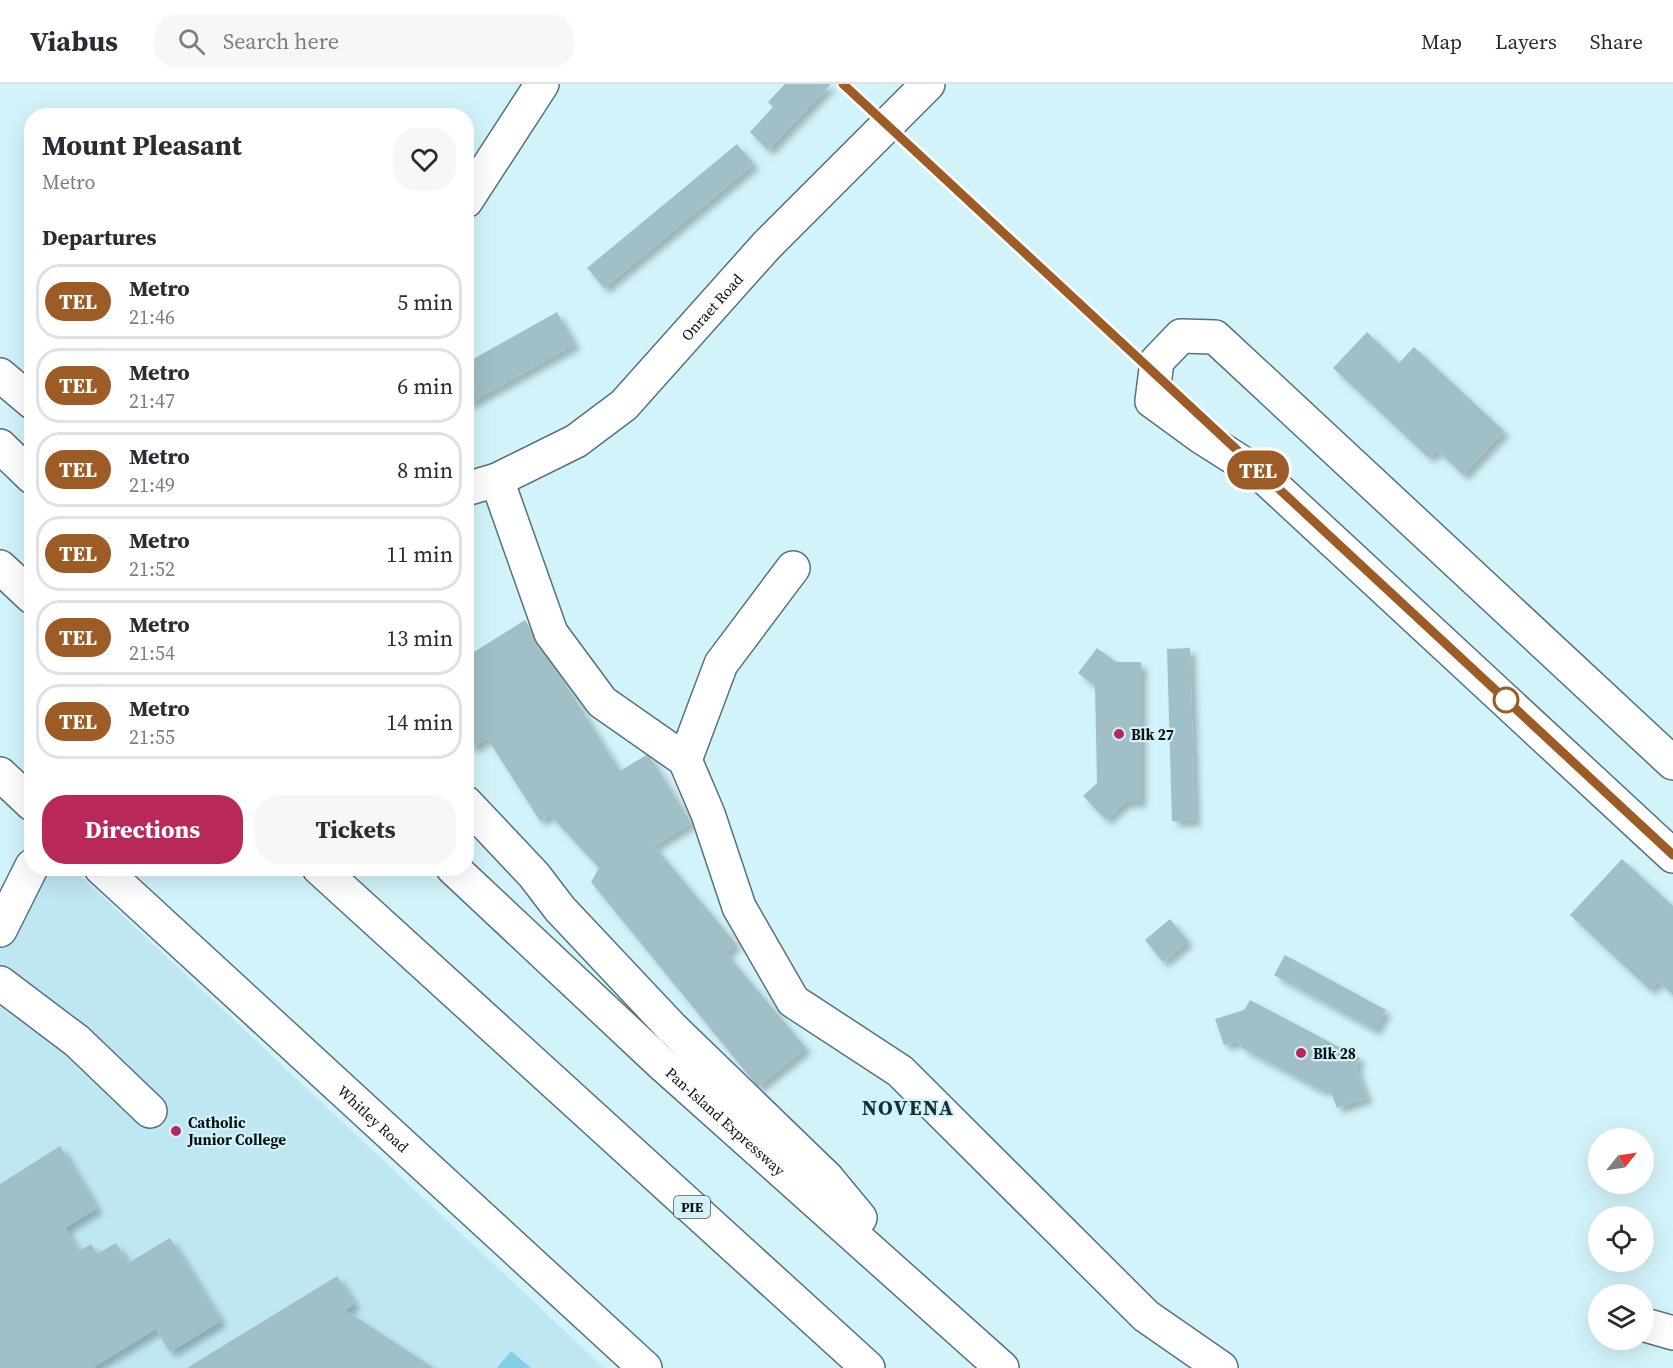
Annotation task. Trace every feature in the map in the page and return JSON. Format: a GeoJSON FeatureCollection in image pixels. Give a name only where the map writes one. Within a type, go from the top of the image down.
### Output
{"type":"FeatureCollection","features":[{"type":"Feature","properties":{"kind":"main road"},"geometry":{"type":"LineString","coordinates":[[474,189],[542,84]]}},
{"type":"Feature","properties":{"kind":"main road","name":"Onraet Road"},"geometry":{"type":"LineString","coordinates":[[482,484],[576,441],[624,405],[767,245],[928,84]]}},
{"type":"Feature","properties":{"kind":"main road"},"geometry":{"type":"LineString","coordinates":[[1673,763],[1215,337],[1181,336],[1157,361],[1152,401],[1200,436],[1263,476],[1673,856]]}},
{"type":"Feature","properties":{"kind":"main road"},"geometry":{"type":"LineString","coordinates":[[0,375],[24,395]]}},
{"type":"Feature","properties":{"kind":"main road"},"geometry":{"type":"LineString","coordinates":[[0,446],[24,469]]}},
{"type":"Feature","properties":{"kind":"main road"},"geometry":{"type":"LineString","coordinates":[[482,484],[551,633],[602,702],[685,760],[708,814],[739,907],[793,1001],[900,1071],[1146,1316],[1221,1368]]}},
{"type":"Feature","properties":{"kind":"main road"},"geometry":{"type":"LineString","coordinates":[[0,567],[24,590]]}},
{"type":"Feature","properties":{"kind":"main road"},"geometry":{"type":"LineString","coordinates":[[685,760],[722,664],[793,568]]}},
{"type":"Feature","properties":{"kind":"main road"},"geometry":{"type":"LineString","coordinates":[[0,774],[24,796]]}},
{"type":"Feature","properties":{"kind":"main road"},"geometry":{"type":"LineString","coordinates":[[474,811],[534,875],[560,909],[672,1028],[827,1178],[928,1300]]}},
{"type":"Feature","properties":{"kind":"main road"},"geometry":{"type":"LineString","coordinates":[[0,930],[27,876]]}},
{"type":"Feature","properties":{"kind":"main road","name":"Whitley Road"},"geometry":{"type":"LineString","coordinates":[[110,876],[645,1368]]}},
{"type":"Feature","properties":{"kind":"main road","name":"PIE"},"geometry":{"type":"LineString","coordinates":[[328,876],[868,1368]]}},
{"type":"Feature","properties":{"kind":"main road","name":"Pan-Island Expressway"},"geometry":{"type":"LineString","coordinates":[[462,876],[662,1064],[1002,1368]]}},
{"type":"Feature","properties":{"kind":"main road"},"geometry":{"type":"LineString","coordinates":[[0,983],[77,1041],[150,1111]]}},
{"type":"Feature","properties":{"kind":"shaded area","name":"Catholic Junior College"},"geometry":{"type":"Polygon","coordinates":[[[24,849],[24,876],[80,876],[604,1368],[0,1368],[0,894],[24,849]]]}},
{"type":"Feature","properties":{"kind":"shaded area"},"geometry":{"type":"Polygon","coordinates":[[[511,1351],[531,1368],[497,1368],[511,1351]]]}},
{"type":"Feature","properties":{"kind":"building"},"geometry":{"type":"Polygon","coordinates":[[[785,84],[831,84],[768,150],[750,132],[773,107],[768,102],[785,84]]]}},
{"type":"Feature","properties":{"kind":"building"},"geometry":{"type":"Polygon","coordinates":[[[737,144],[754,164],[604,288],[587,268],[737,144]]]}},
{"type":"Feature","properties":{"kind":"building"},"geometry":{"type":"Polygon","coordinates":[[[557,312],[575,344],[474,401],[474,359],[557,312]]]}},
{"type":"Feature","properties":{"kind":"building"},"geometry":{"type":"Polygon","coordinates":[[[1367,332],[1399,363],[1414,347],[1504,431],[1463,475],[1437,450],[1429,458],[1333,368],[1367,332]]]}},
{"type":"Feature","properties":{"kind":"building"},"geometry":{"type":"Polygon","coordinates":[[[525,620],[620,771],[648,754],[691,823],[654,846],[736,944],[726,953],[806,1048],[758,1087],[591,882],[599,868],[550,815],[540,821],[487,738],[474,747],[474,652],[525,620]]]}},
{"type":"Feature","properties":{"kind":"building","name":"Blk 27"},"geometry":{"type":"Polygon","coordinates":[[[1097,648],[1116,662],[1141,662],[1141,802],[1125,802],[1106,820],[1083,796],[1097,783],[1095,686],[1078,673],[1097,648]]]}},
{"type":"Feature","properties":{"kind":"building"},"geometry":{"type":"Polygon","coordinates":[[[1190,648],[1195,821],[1172,821],[1167,649],[1190,648]]]}},
{"type":"Feature","properties":{"kind":"building"},"geometry":{"type":"Polygon","coordinates":[[[1622,859],[1673,906],[1673,995],[1658,981],[1650,990],[1570,915],[1622,859]]]}},
{"type":"Feature","properties":{"kind":"building"},"geometry":{"type":"Polygon","coordinates":[[[1170,919],[1188,941],[1163,962],[1145,940],[1170,919]]]}},
{"type":"Feature","properties":{"kind":"building"},"geometry":{"type":"Polygon","coordinates":[[[1285,955],[1386,1010],[1375,1030],[1274,975],[1285,955]]]}},
{"type":"Feature","properties":{"kind":"building","name":"Blk 28"},"geometry":{"type":"Polygon","coordinates":[[[1250,1000],[1360,1058],[1356,1067],[1367,1098],[1337,1108],[1330,1089],[1321,1090],[1242,1048],[1239,1041],[1224,1045],[1215,1019],[1244,1010],[1250,1000]]]}},
{"type":"Feature","properties":{"kind":"building"},"geometry":{"type":"Polygon","coordinates":[[[60,1146],[97,1208],[65,1228],[79,1251],[91,1244],[97,1254],[116,1243],[128,1263],[170,1238],[221,1321],[170,1352],[156,1329],[92,1368],[0,1368],[0,1184],[60,1146]]]}},
{"type":"Feature","properties":{"kind":"building"},"geometry":{"type":"Polygon","coordinates":[[[337,1276],[355,1304],[345,1310],[434,1368],[187,1368],[337,1276]]]}},
{"type":"Feature","properties":{"kind":"metro line","name":"TEL"},"geometry":{"type":"LineString","coordinates":[[843,84],[1673,855]]}},
{"type":"Feature","properties":{"kind":"place","name":"Blk 27"},"geometry":{"type":"Point","coordinates":[1119,734]}},
{"type":"Feature","properties":{"kind":"place","name":"Blk 28"},"geometry":{"type":"Point","coordinates":[1301,1053]}},
{"type":"Feature","properties":{"kind":"place","name":"Catholic Junior College"},"geometry":{"type":"Point","coordinates":[176,1131]}},
{"type":"Feature","properties":{"kind":"district","name":"NOVENA"},"geometry":{"type":"Point","coordinates":[908,1107]}}]}
